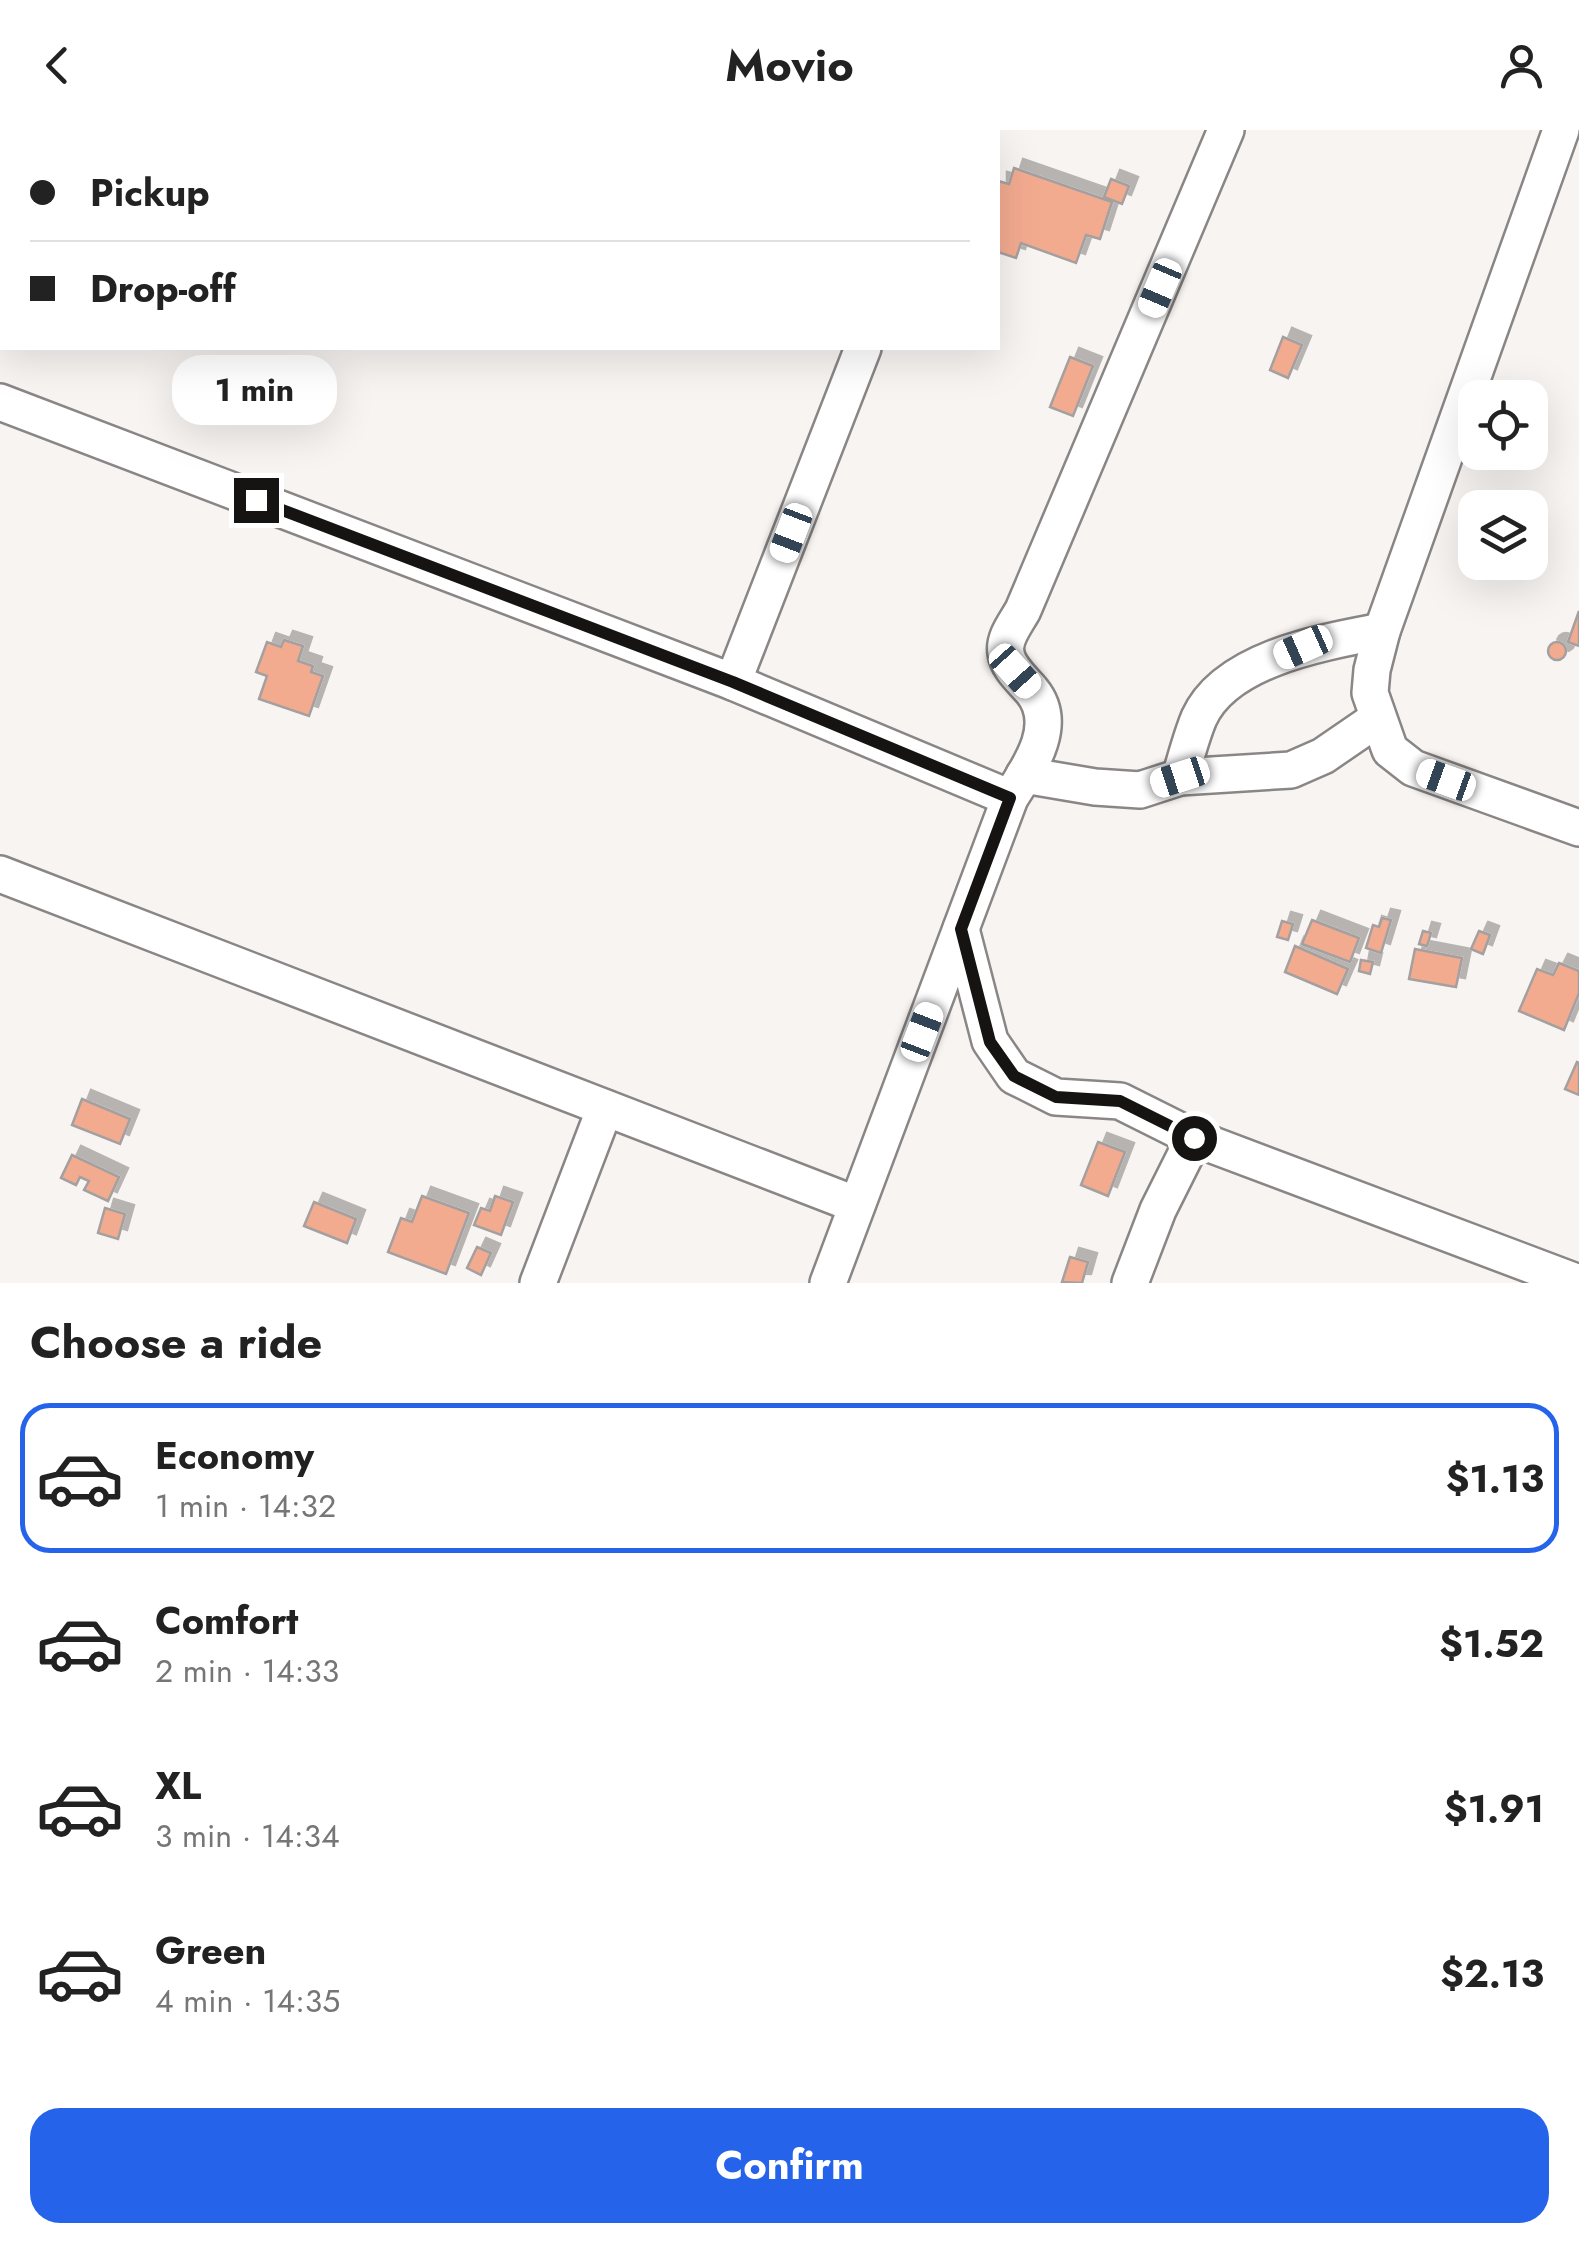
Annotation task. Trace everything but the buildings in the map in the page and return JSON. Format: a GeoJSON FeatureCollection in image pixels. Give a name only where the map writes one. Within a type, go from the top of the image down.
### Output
{"type":"FeatureCollection","features":[{"type":"Feature","properties":{"kind":"street"},"geometry":{"type":"LineString","coordinates":[[828,1283],[961,929],[1017,787],[1038,748],[1042,712],[1036,696],[1006,655],[1006,640],[1023,610],[1226,130]]}},
{"type":"Feature","properties":{"kind":"street"},"geometry":{"type":"LineString","coordinates":[[1561,130],[1382,631],[1370,694],[1390,750],[1413,768],[1579,828]]}},
{"type":"Feature","properties":{"kind":"street"},"geometry":{"type":"LineString","coordinates":[[733,682],[863,350]]}},
{"type":"Feature","properties":{"kind":"street"},"geometry":{"type":"LineString","coordinates":[[0,402],[1017,787],[1140,790],[1180,777],[1291,770],[1323,756],[1377,719]]}},
{"type":"Feature","properties":{"kind":"street"},"geometry":{"type":"LineString","coordinates":[[1180,777],[1200,715],[1224,686],[1303,647],[1382,631]]}},
{"type":"Feature","properties":{"kind":"street"},"geometry":{"type":"LineString","coordinates":[[0,874],[858,1205]]}},
{"type":"Feature","properties":{"kind":"street"},"geometry":{"type":"LineString","coordinates":[[961,929],[990,1042],[1014,1076],[1056,1097],[1120,1101],[1194,1138],[1578,1283]]}},
{"type":"Feature","properties":{"kind":"street"},"geometry":{"type":"LineString","coordinates":[[538,1283],[605,1108]]}},
{"type":"Feature","properties":{"kind":"street"},"geometry":{"type":"LineString","coordinates":[[1130,1283],[1158,1210],[1194,1138]]}},
{"type":"Feature","properties":{"kind":"route"},"geometry":{"type":"LineString","coordinates":[[256,500],[733,682],[1010,798],[961,929],[990,1042],[1014,1076],[1056,1097],[1120,1101],[1194,1138]]}}]}
